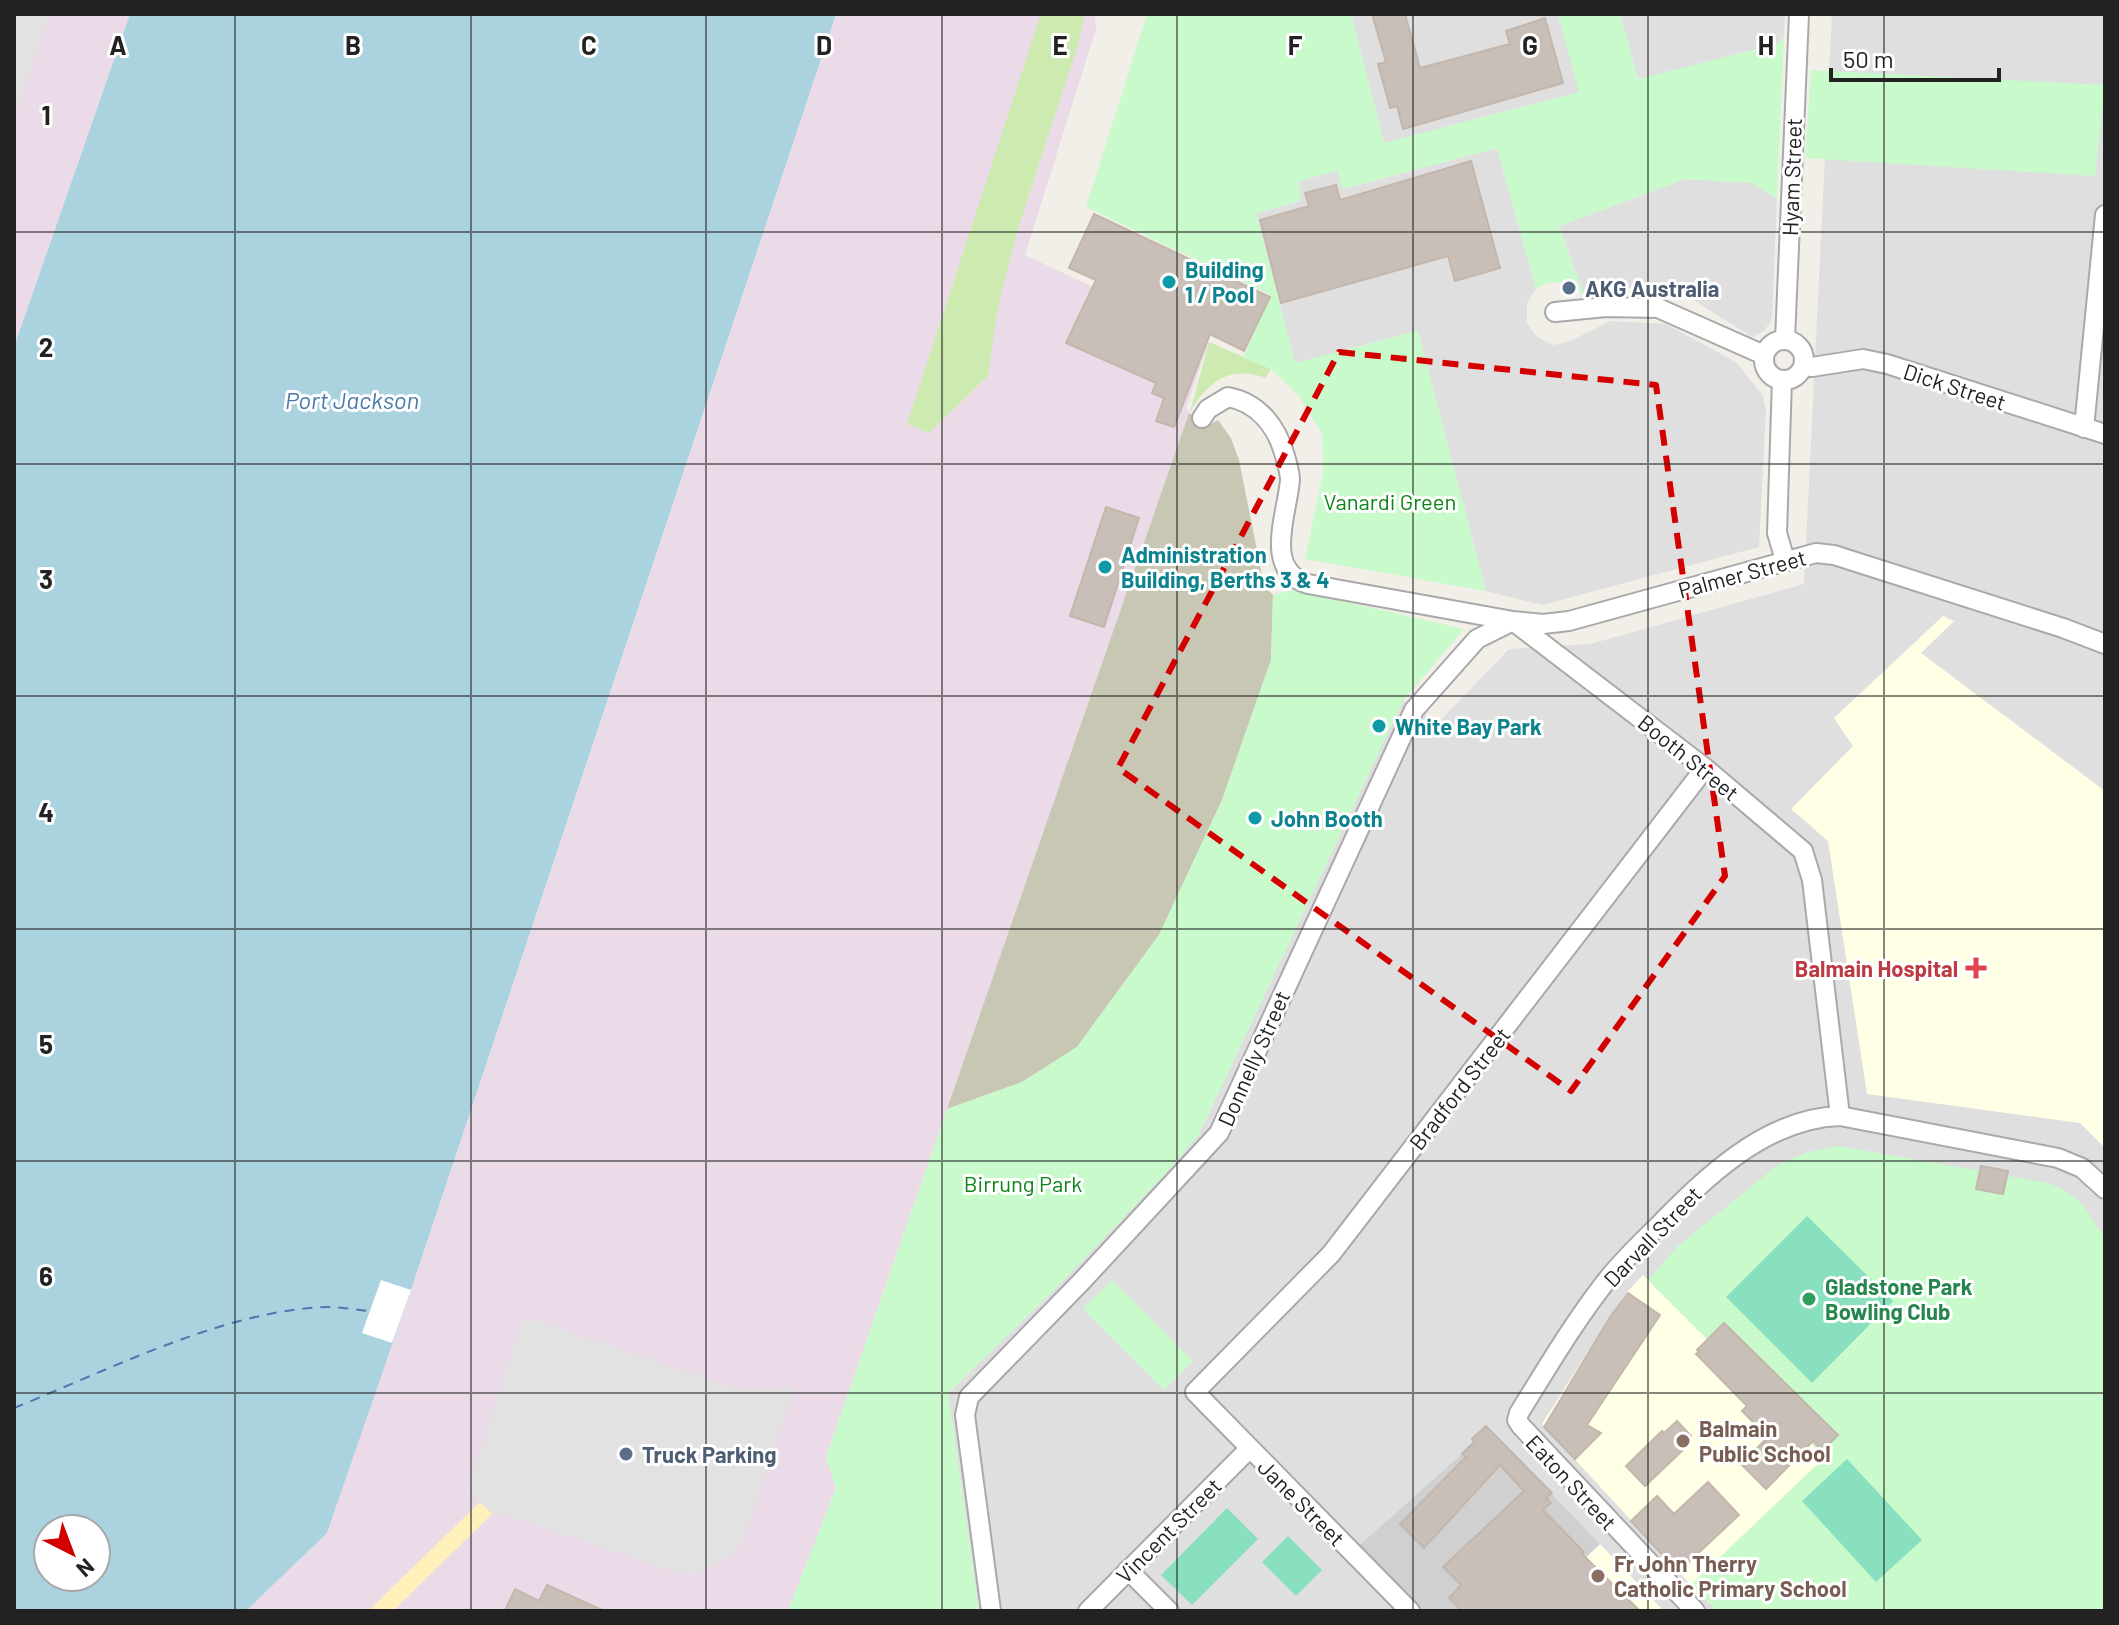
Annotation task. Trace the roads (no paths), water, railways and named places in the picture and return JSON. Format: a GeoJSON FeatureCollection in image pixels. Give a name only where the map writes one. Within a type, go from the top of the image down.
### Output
{"type":"FeatureCollection","features":[{"type":"Feature","properties":{"kind":"street","name":"Hyam Street"},"geometry":{"type":"LineString","coordinates":[[1785,340],[1799,14]]}},
{"type":"Feature","properties":{"kind":"street"},"geometry":{"type":"LineString","coordinates":[[2084,428],[2105,215]]}},
{"type":"Feature","properties":{"kind":"street"},"geometry":{"type":"LineString","coordinates":[[1555,312],[1606,307],[1658,308],[1764,355]]}},
{"type":"Feature","properties":{"kind":"street"},"geometry":{"type":"LineString","coordinates":[[1785,340],[1800,348],[1803,366],[1795,377],[1782,380],[1769,374],[1764,355],[1772,344],[1785,340]]}},
{"type":"Feature","properties":{"kind":"street","name":"Dick Street"},"geometry":{"type":"LineString","coordinates":[[1803,366],[1863,359],[2105,434]]}},
{"type":"Feature","properties":{"kind":"street"},"geometry":{"type":"LineString","coordinates":[[1782,380],[1777,533],[1785,560]]}},
{"type":"Feature","properties":{"kind":"street","name":"Booth Street"},"geometry":{"type":"LineString","coordinates":[[1202,418],[1208,409],[1228,397],[1243,400],[1262,414],[1281,442],[1290,476],[1281,550],[1292,577],[1308,584],[1513,621],[1705,768],[1803,851],[1812,880],[1840,1116]]}},
{"type":"Feature","properties":{"kind":"street","name":"Palmer Street"},"geometry":{"type":"LineString","coordinates":[[1513,621],[1543,624],[1569,621],[1816,553],[1834,555],[2105,644]]}},
{"type":"Feature","properties":{"kind":"street","name":"Donnelly Street"},"geometry":{"type":"LineString","coordinates":[[991,1611],[965,1415],[969,1397],[1219,1133],[1414,710],[1477,639],[1513,621]]}},
{"type":"Feature","properties":{"kind":"street","name":"Bradford Street"},"geometry":{"type":"LineString","coordinates":[[1195,1392],[1331,1254],[1705,768]]}},
{"type":"Feature","properties":{"kind":"street"},"geometry":{"type":"LineString","coordinates":[[1840,1116],[2069,1161],[2093,1175],[2105,1189]]}},
{"type":"Feature","properties":{"kind":"street","name":"Darvall Street"},"geometry":{"type":"LineString","coordinates":[[1517,1420],[1548,1366],[1608,1279],[1680,1203],[1725,1164],[1772,1134],[1810,1119],[1840,1116]]}},
{"type":"Feature","properties":{"kind":"street","name":"Jane Street"},"geometry":{"type":"LineString","coordinates":[[1195,1392],[1410,1611]]}},
{"type":"Feature","properties":{"kind":"street","name":"Eaton Street"},"geometry":{"type":"LineString","coordinates":[[1517,1420],[1682,1606]]}},
{"type":"Feature","properties":{"kind":"street","name":"Vincent Street"},"geometry":{"type":"LineString","coordinates":[[1088,1611],[1249,1449]]}},
{"type":"Feature","properties":{"kind":"street"},"geometry":{"type":"LineString","coordinates":[[1128,1570],[1169,1611]]}},
{"type":"Feature","properties":{"kind":"water","name":"Port Jackson"},"geometry":{"type":"Polygon","coordinates":[[[130,14],[836,14],[411,1290],[327,1533],[246,1611],[14,1611],[14,347],[130,14]]]}},
{"type":"Feature","properties":{"kind":"place","name":"Building 1 / Pool"},"geometry":{"type":"Point","coordinates":[1169,282]}},
{"type":"Feature","properties":{"kind":"place","name":"AKG Australia"},"geometry":{"type":"Point","coordinates":[1569,288]}},
{"type":"Feature","properties":{"kind":"place","name":"Administration Building, Berths 3 & 4"},"geometry":{"type":"Point","coordinates":[1105,567]}},
{"type":"Feature","properties":{"kind":"place","name":"White Bay Park"},"geometry":{"type":"Point","coordinates":[1379,726]}},
{"type":"Feature","properties":{"kind":"place","name":"John Booth"},"geometry":{"type":"Point","coordinates":[1255,818]}},
{"type":"Feature","properties":{"kind":"place","name":"Balmain Hospital"},"geometry":{"type":"Point","coordinates":[1976,968]}},
{"type":"Feature","properties":{"kind":"place","name":"Gladstone Park Bowling Club"},"geometry":{"type":"Point","coordinates":[1809,1299]}},
{"type":"Feature","properties":{"kind":"place","name":"Balmain Public School"},"geometry":{"type":"Point","coordinates":[1683,1441]}},
{"type":"Feature","properties":{"kind":"place","name":"Truck Parking"},"geometry":{"type":"Point","coordinates":[626,1454]}},
{"type":"Feature","properties":{"kind":"place","name":"Fr John Therry Catholic Primary School"},"geometry":{"type":"Point","coordinates":[1598,1576]}},
{"type":"Feature","properties":{"kind":"park label","name":"Vanardi Green"},"geometry":{"type":"Point","coordinates":[1390,501]}},
{"type":"Feature","properties":{"kind":"park label","name":"Birrung Park"},"geometry":{"type":"Point","coordinates":[1023,1183]}}]}
